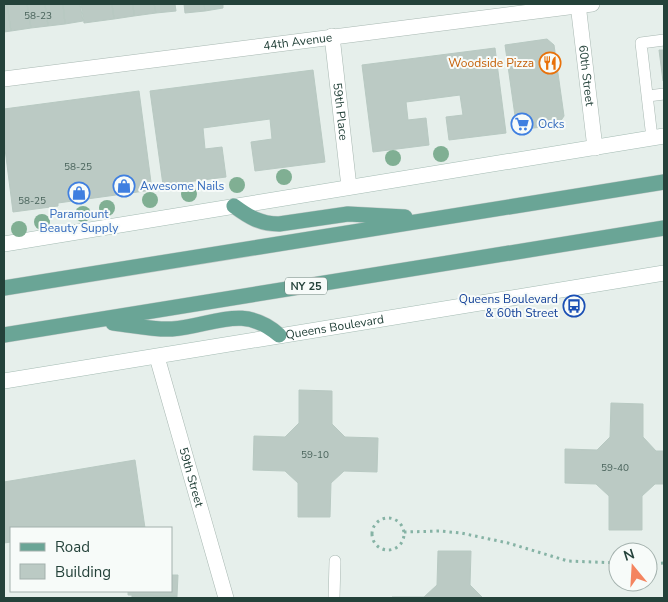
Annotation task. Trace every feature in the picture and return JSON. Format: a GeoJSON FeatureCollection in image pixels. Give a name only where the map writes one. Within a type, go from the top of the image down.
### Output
{"type":"FeatureCollection","features":[{"type":"Feature","properties":{"kind":"main road"},"geometry":{"type":"LineString","coordinates":[[4,288],[664,182]]}},
{"type":"Feature","properties":{"kind":"main road"},"geometry":{"type":"LineString","coordinates":[[234,206],[253,219],[270,224],[348,214],[434,219]]}},
{"type":"Feature","properties":{"kind":"main road","name":"NY 25"},"geometry":{"type":"LineString","coordinates":[[4,335],[664,228]]}},
{"type":"Feature","properties":{"kind":"main road"},"geometry":{"type":"LineString","coordinates":[[92,321],[171,329],[245,318],[261,323],[279,336]]}},
{"type":"Feature","properties":{"kind":"street","name":"44th Avenue"},"geometry":{"type":"LineString","coordinates":[[4,79],[583,4]]}},
{"type":"Feature","properties":{"kind":"street","name":"60th Street"},"geometry":{"type":"LineString","coordinates":[[583,4],[594,148]]}},
{"type":"Feature","properties":{"kind":"street","name":"59th Place"},"geometry":{"type":"LineString","coordinates":[[332,36],[349,187]]}},
{"type":"Feature","properties":{"kind":"street"},"geometry":{"type":"LineString","coordinates":[[4,244],[658,137]]}},
{"type":"Feature","properties":{"kind":"street","name":"Queens Boulevard"},"geometry":{"type":"LineString","coordinates":[[4,381],[664,273]]}},
{"type":"Feature","properties":{"kind":"street","name":"59th Street"},"geometry":{"type":"LineString","coordinates":[[156,357],[226,598]]}},
{"type":"Feature","properties":{"kind":"lane"},"geometry":{"type":"LineString","coordinates":[[658,137],[648,96],[641,43],[664,40]]}},
{"type":"Feature","properties":{"kind":"lane"},"geometry":{"type":"LineString","coordinates":[[648,96],[664,94]]}},
{"type":"Feature","properties":{"kind":"lane"},"geometry":{"type":"LineString","coordinates":[[334,598],[335,561]]}},
{"type":"Feature","properties":{"kind":"path"},"geometry":{"type":"LineString","coordinates":[[384,518],[390,518],[400,524],[404,532],[404,539],[392,550],[382,549],[373,541],[373,528],[378,521],[384,518]]}},
{"type":"Feature","properties":{"kind":"path"},"geometry":{"type":"LineString","coordinates":[[404,532],[440,531],[461,533],[568,561],[608,563]]}},
{"type":"Feature","properties":{"kind":"building"},"geometry":{"type":"Polygon","coordinates":[[[4,4],[7,4],[11,31],[4,32],[4,4]]]}},
{"type":"Feature","properties":{"kind":"building"},"geometry":{"type":"Polygon","coordinates":[[[7,4],[27,4],[31,28],[11,31],[7,4]]]}},
{"type":"Feature","properties":{"kind":"building"},"geometry":{"type":"Polygon","coordinates":[[[27,4],[45,4],[48,26],[31,28],[27,4]]]}},
{"type":"Feature","properties":{"kind":"building"},"geometry":{"type":"Polygon","coordinates":[[[45,4],[63,4],[65,24],[48,26],[45,4]]]}},
{"type":"Feature","properties":{"kind":"building"},"geometry":{"type":"Polygon","coordinates":[[[63,4],[80,4],[83,21],[65,24],[63,4]]]}},
{"type":"Feature","properties":{"kind":"building"},"geometry":{"type":"Polygon","coordinates":[[[81,4],[112,4],[114,19],[84,23],[81,4]]]}},
{"type":"Feature","properties":{"kind":"building"},"geometry":{"type":"Polygon","coordinates":[[[112,4],[133,4],[134,16],[114,19],[112,4]]]}},
{"type":"Feature","properties":{"kind":"building"},"geometry":{"type":"Polygon","coordinates":[[[133,4],[154,4],[156,13],[134,16],[133,4]]]}},
{"type":"Feature","properties":{"kind":"building"},"geometry":{"type":"Polygon","coordinates":[[[154,4],[175,4],[176,11],[156,13],[154,4]]]}},
{"type":"Feature","properties":{"kind":"building"},"geometry":{"type":"Polygon","coordinates":[[[184,4],[204,4],[205,11],[185,13],[184,4]]]}},
{"type":"Feature","properties":{"kind":"building"},"geometry":{"type":"Polygon","coordinates":[[[204,4],[223,4],[223,8],[205,11],[204,4]]]}},
{"type":"Feature","properties":{"kind":"building"},"geometry":{"type":"Polygon","coordinates":[[[547,39],[554,45],[564,116],[558,125],[517,130],[505,45],[547,39]]]}},
{"type":"Feature","properties":{"kind":"building"},"geometry":{"type":"Polygon","coordinates":[[[495,48],[506,133],[449,140],[446,117],[463,115],[460,95],[406,102],[408,120],[426,118],[429,145],[373,152],[362,65],[495,48]]]}},
{"type":"Feature","properties":{"kind":"building"},"geometry":{"type":"Polygon","coordinates":[[[659,50],[664,50],[663,81],[659,50]]]}},
{"type":"Feature","properties":{"kind":"building"},"geometry":{"type":"Polygon","coordinates":[[[313,70],[325,162],[255,171],[251,142],[272,139],[270,119],[203,128],[205,149],[222,147],[226,177],[163,185],[150,91],[313,70]]]}},
{"type":"Feature","properties":{"kind":"building"},"geometry":{"type":"Polygon","coordinates":[[[139,91],[152,190],[58,203],[58,206],[13,212],[4,141],[4,109],[139,91]]]}},
{"type":"Feature","properties":{"kind":"building"},"geometry":{"type":"Polygon","coordinates":[[[299,390],[332,391],[332,424],[345,437],[378,438],[377,472],[344,471],[331,483],[330,517],[298,517],[298,483],[285,471],[253,470],[254,436],[285,437],[299,423],[299,390]]]}},
{"type":"Feature","properties":{"kind":"building"},"geometry":{"type":"Polygon","coordinates":[[[611,403],[643,404],[643,437],[656,451],[664,451],[664,484],[655,484],[642,496],[642,530],[609,530],[609,496],[596,484],[565,483],[565,449],[597,450],[610,437],[611,403]]]}},
{"type":"Feature","properties":{"kind":"building"},"geometry":{"type":"Polygon","coordinates":[[[135,460],[145,527],[10,527],[10,542],[4,543],[4,482],[135,460]]]}},
{"type":"Feature","properties":{"kind":"building"},"geometry":{"type":"Polygon","coordinates":[[[438,551],[471,551],[470,585],[483,598],[392,598],[424,597],[437,585],[438,551]]]}},
{"type":"Feature","properties":{"kind":"building"},"geometry":{"type":"Polygon","coordinates":[[[172,575],[178,575],[177,596],[128,595],[128,592],[172,592],[172,575]]]}},
{"type":"Feature","properties":{"kind":"building"},"geometry":{"type":"Polygon","coordinates":[[[132,595],[177,596],[177,598],[132,598],[132,595]]]}},
{"type":"Feature","properties":{"kind":"place","name":"Woodside Pizza"},"geometry":{"type":"Point","coordinates":[550,63]}},
{"type":"Feature","properties":{"kind":"place","name":"Ocks"},"geometry":{"type":"Point","coordinates":[522,124]}},
{"type":"Feature","properties":{"kind":"place","name":"Awesome Nails"},"geometry":{"type":"Point","coordinates":[124,186]}},
{"type":"Feature","properties":{"kind":"place","name":"Paramount Beauty Supply"},"geometry":{"type":"Point","coordinates":[79,193]}},
{"type":"Feature","properties":{"kind":"place","name":"Queens Boulevard & 60th Street"},"geometry":{"type":"Point","coordinates":[574,306]}}]}
